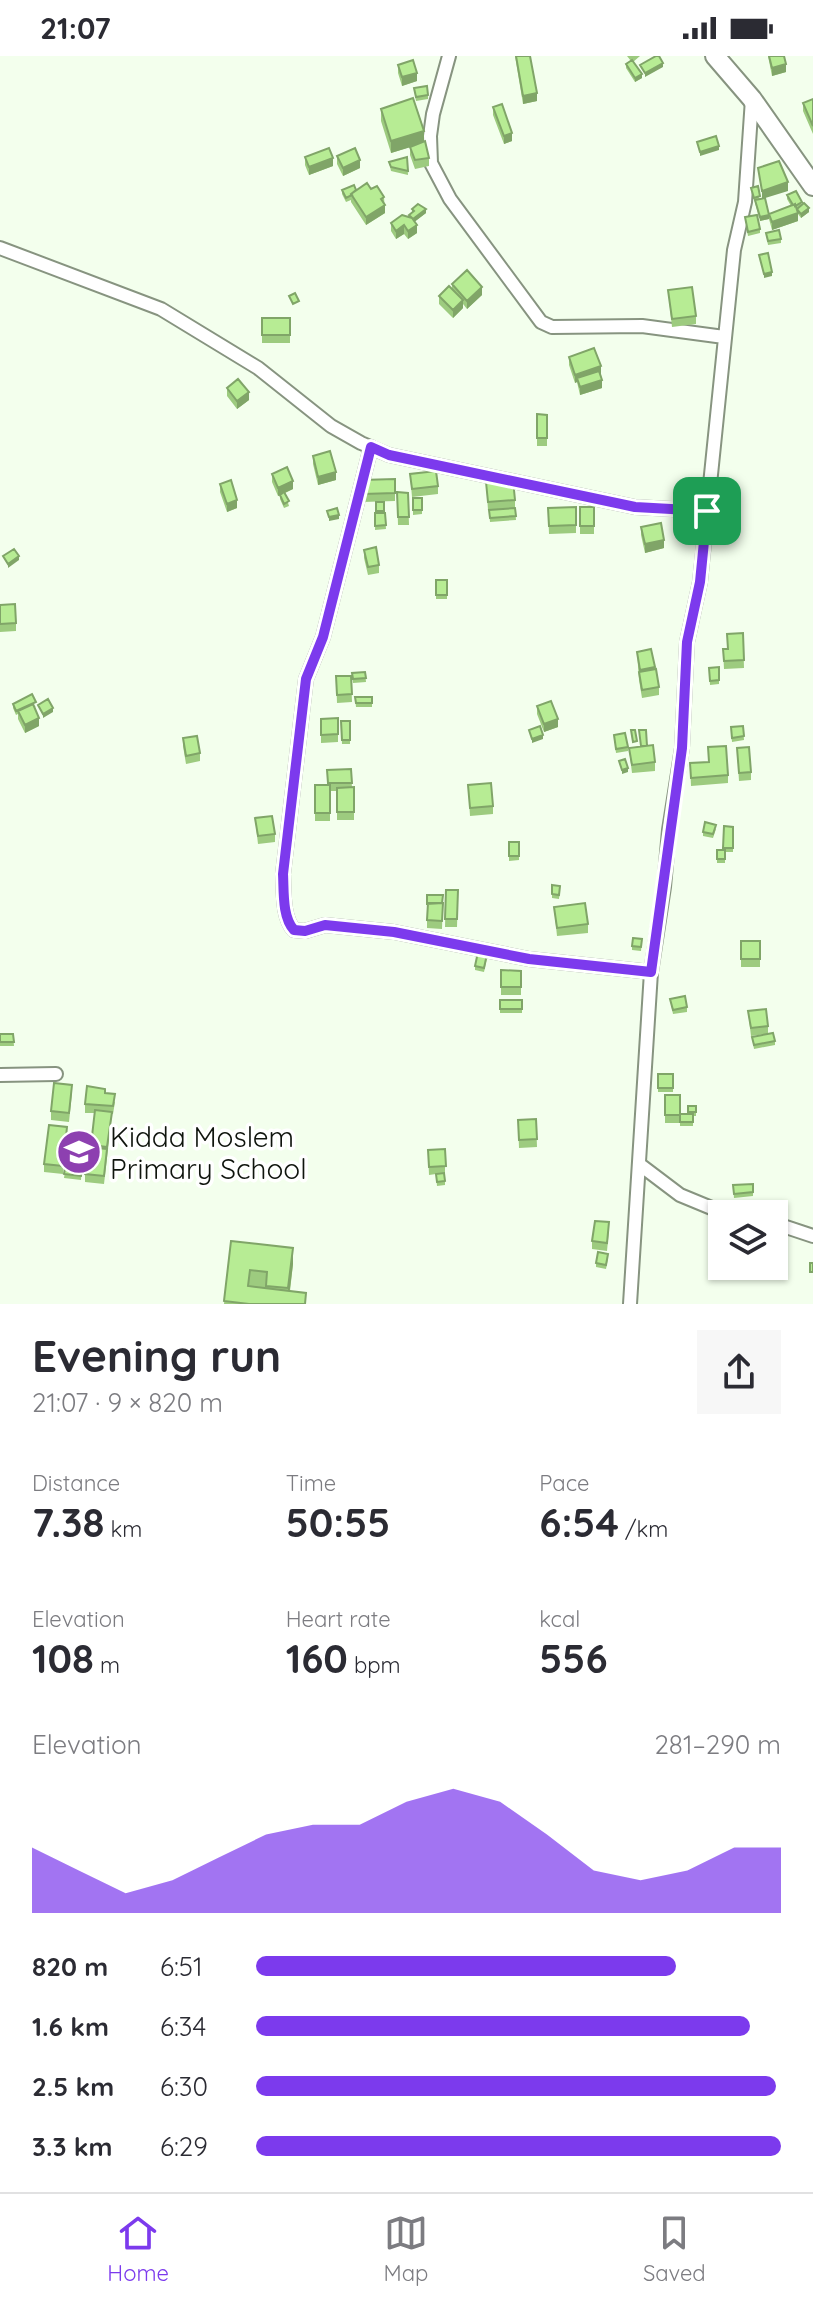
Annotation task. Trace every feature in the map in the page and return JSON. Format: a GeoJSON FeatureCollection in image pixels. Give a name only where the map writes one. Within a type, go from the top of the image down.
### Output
{"type":"FeatureCollection","features":[{"type":"Feature","properties":{"kind":"street"},"geometry":{"type":"LineString","coordinates":[[449,56],[433,114],[431,163],[450,199],[541,322],[552,327],[642,326],[724,337]]}},
{"type":"Feature","properties":{"kind":"street"},"geometry":{"type":"LineString","coordinates":[[715,56],[752,99],[813,186]]}},
{"type":"Feature","properties":{"kind":"street"},"geometry":{"type":"LineString","coordinates":[[630,1304],[651,972],[682,748],[687,642],[700,582],[734,250],[745,202],[752,99]]}},
{"type":"Feature","properties":{"kind":"street"},"geometry":{"type":"LineString","coordinates":[[0,248],[161,309],[258,368],[331,426],[389,455],[635,507],[707,511]]}},
{"type":"Feature","properties":{"kind":"street"},"geometry":{"type":"LineString","coordinates":[[371,447],[323,637],[306,679],[283,874],[289,925],[294,930],[305,931],[325,925],[394,932],[529,959],[651,972]]}},
{"type":"Feature","properties":{"kind":"street"},"geometry":{"type":"LineString","coordinates":[[0,1075],[56,1074]]}},
{"type":"Feature","properties":{"kind":"street"},"geometry":{"type":"LineString","coordinates":[[639,1164],[680,1195],[708,1207]]}},
{"type":"Feature","properties":{"kind":"street"},"geometry":{"type":"LineString","coordinates":[[788,1228],[813,1236]]}},
{"type":"Feature","properties":{"kind":"building"},"geometry":{"type":"Polygon","coordinates":[[[516,56],[530,56],[537,93],[523,96],[516,56]]]}},
{"type":"Feature","properties":{"kind":"building"},"geometry":{"type":"Polygon","coordinates":[[[656,56],[663,63],[645,73],[640,65],[656,56]]]}},
{"type":"Feature","properties":{"kind":"building"},"geometry":{"type":"Polygon","coordinates":[[[769,56],[784,56],[786,64],[772,68],[769,56]]]}},
{"type":"Feature","properties":{"kind":"building"},"geometry":{"type":"Polygon","coordinates":[[[413,60],[417,73],[402,77],[398,65],[413,60]]]}},
{"type":"Feature","properties":{"kind":"building"},"geometry":{"type":"Polygon","coordinates":[[[632,60],[642,74],[635,78],[626,64],[632,60]]]}},
{"type":"Feature","properties":{"kind":"building"},"geometry":{"type":"Polygon","coordinates":[[[427,86],[428,95],[416,97],[414,88],[427,86]]]}},
{"type":"Feature","properties":{"kind":"building"},"geometry":{"type":"Polygon","coordinates":[[[413,98],[424,131],[391,141],[381,109],[413,98]]]}},
{"type":"Feature","properties":{"kind":"building"},"geometry":{"type":"Polygon","coordinates":[[[813,99],[813,126],[803,103],[813,99]]]}},
{"type":"Feature","properties":{"kind":"building"},"geometry":{"type":"Polygon","coordinates":[[[502,104],[512,133],[504,136],[493,107],[502,104]]]}},
{"type":"Feature","properties":{"kind":"building"},"geometry":{"type":"Polygon","coordinates":[[[716,136],[719,146],[700,152],[697,142],[716,136]]]}},
{"type":"Feature","properties":{"kind":"building"},"geometry":{"type":"Polygon","coordinates":[[[425,141],[429,158],[415,160],[410,147],[425,141]]]}},
{"type":"Feature","properties":{"kind":"building"},"geometry":{"type":"Polygon","coordinates":[[[329,148],[333,158],[309,167],[305,157],[329,148]]]}},
{"type":"Feature","properties":{"kind":"building"},"geometry":{"type":"Polygon","coordinates":[[[355,148],[360,160],[343,168],[337,156],[355,148]]]}},
{"type":"Feature","properties":{"kind":"building"},"geometry":{"type":"Polygon","coordinates":[[[407,157],[408,171],[391,167],[389,162],[407,157]]]}},
{"type":"Feature","properties":{"kind":"building"},"geometry":{"type":"Polygon","coordinates":[[[779,161],[788,182],[762,191],[758,168],[779,161]]]}},
{"type":"Feature","properties":{"kind":"building"},"geometry":{"type":"Polygon","coordinates":[[[367,183],[371,189],[377,186],[385,205],[366,217],[351,194],[367,183]]]}},
{"type":"Feature","properties":{"kind":"building"},"geometry":{"type":"Polygon","coordinates":[[[354,185],[356,190],[346,198],[342,190],[354,185]]]}},
{"type":"Feature","properties":{"kind":"building"},"geometry":{"type":"Polygon","coordinates":[[[758,186],[760,196],[754,198],[751,188],[758,186]]]}},
{"type":"Feature","properties":{"kind":"building"},"geometry":{"type":"Polygon","coordinates":[[[796,191],[802,202],[795,206],[787,195],[796,191]]]}},
{"type":"Feature","properties":{"kind":"building"},"geometry":{"type":"Polygon","coordinates":[[[765,198],[769,215],[760,217],[755,200],[765,198]]]}},
{"type":"Feature","properties":{"kind":"building"},"geometry":{"type":"Polygon","coordinates":[[[804,203],[809,208],[801,214],[797,209],[804,203]]]}},
{"type":"Feature","properties":{"kind":"building"},"geometry":{"type":"Polygon","coordinates":[[[418,204],[426,209],[413,219],[409,215],[418,204]]]}},
{"type":"Feature","properties":{"kind":"building"},"geometry":{"type":"Polygon","coordinates":[[[795,204],[798,213],[772,222],[769,214],[795,204]]]}},
{"type":"Feature","properties":{"kind":"building"},"geometry":{"type":"Polygon","coordinates":[[[402,215],[412,218],[417,225],[408,231],[404,225],[396,231],[391,223],[402,215]]]}},
{"type":"Feature","properties":{"kind":"building"},"geometry":{"type":"Polygon","coordinates":[[[757,215],[760,229],[748,232],[745,217],[757,215]]]}},
{"type":"Feature","properties":{"kind":"building"},"geometry":{"type":"Polygon","coordinates":[[[779,230],[781,239],[768,241],[766,233],[779,230]]]}},
{"type":"Feature","properties":{"kind":"building"},"geometry":{"type":"Polygon","coordinates":[[[768,253],[772,272],[764,274],[759,255],[768,253]]]}},
{"type":"Feature","properties":{"kind":"building"},"geometry":{"type":"Polygon","coordinates":[[[467,270],[482,287],[467,301],[452,284],[467,270]]]}},
{"type":"Feature","properties":{"kind":"building"},"geometry":{"type":"Polygon","coordinates":[[[449,286],[463,300],[453,310],[439,296],[449,286]]]}},
{"type":"Feature","properties":{"kind":"building"},"geometry":{"type":"Polygon","coordinates":[[[692,287],[696,316],[672,319],[668,290],[692,287]]]}},
{"type":"Feature","properties":{"kind":"building"},"geometry":{"type":"Polygon","coordinates":[[[295,293],[299,301],[293,304],[289,296],[295,293]]]}},
{"type":"Feature","properties":{"kind":"building"},"geometry":{"type":"Polygon","coordinates":[[[262,318],[290,318],[290,335],[262,335],[262,318]]]}},
{"type":"Feature","properties":{"kind":"building"},"geometry":{"type":"Polygon","coordinates":[[[594,348],[601,366],[575,375],[569,357],[594,348]]]}},
{"type":"Feature","properties":{"kind":"building"},"geometry":{"type":"Polygon","coordinates":[[[599,371],[602,380],[580,387],[577,378],[599,371]]]}},
{"type":"Feature","properties":{"kind":"building"},"geometry":{"type":"Polygon","coordinates":[[[238,379],[249,392],[237,401],[227,388],[238,379]]]}},
{"type":"Feature","properties":{"kind":"building"},"geometry":{"type":"Polygon","coordinates":[[[537,414],[547,415],[547,438],[537,438],[537,414]]]}},
{"type":"Feature","properties":{"kind":"building"},"geometry":{"type":"Polygon","coordinates":[[[330,451],[336,472],[318,477],[313,456],[330,451]]]}},
{"type":"Feature","properties":{"kind":"building"},"geometry":{"type":"Polygon","coordinates":[[[287,467],[293,481],[278,488],[272,474],[287,467]]]}},
{"type":"Feature","properties":{"kind":"building"},"geometry":{"type":"Polygon","coordinates":[[[436,471],[438,486],[412,489],[410,474],[436,471]]]}},
{"type":"Feature","properties":{"kind":"building"},"geometry":{"type":"Polygon","coordinates":[[[395,479],[395,493],[363,494],[362,480],[395,479]]]}},
{"type":"Feature","properties":{"kind":"building"},"geometry":{"type":"Polygon","coordinates":[[[231,480],[237,500],[227,504],[220,484],[231,480]]]}},
{"type":"Feature","properties":{"kind":"building"},"geometry":{"type":"Polygon","coordinates":[[[513,480],[515,500],[488,502],[486,482],[513,480]]]}},
{"type":"Feature","properties":{"kind":"building"},"geometry":{"type":"Polygon","coordinates":[[[284,492],[289,501],[284,504],[280,495],[284,492]]]}},
{"type":"Feature","properties":{"kind":"building"},"geometry":{"type":"Polygon","coordinates":[[[397,492],[408,493],[409,517],[398,517],[397,492]]]}},
{"type":"Feature","properties":{"kind":"building"},"geometry":{"type":"Polygon","coordinates":[[[413,498],[422,498],[422,510],[413,510],[413,498]]]}},
{"type":"Feature","properties":{"kind":"building"},"geometry":{"type":"Polygon","coordinates":[[[376,502],[384,502],[384,511],[376,511],[376,502]]]}},
{"type":"Feature","properties":{"kind":"building"},"geometry":{"type":"Polygon","coordinates":[[[576,507],[576,525],[549,526],[548,508],[576,507]]]}},
{"type":"Feature","properties":{"kind":"building"},"geometry":{"type":"Polygon","coordinates":[[[580,507],[594,507],[594,526],[580,526],[580,507]]]}},
{"type":"Feature","properties":{"kind":"building"},"geometry":{"type":"Polygon","coordinates":[[[337,508],[339,515],[329,517],[327,511],[337,508]]]}},
{"type":"Feature","properties":{"kind":"building"},"geometry":{"type":"Polygon","coordinates":[[[515,508],[516,516],[490,518],[489,510],[515,508]]]}},
{"type":"Feature","properties":{"kind":"building"},"geometry":{"type":"Polygon","coordinates":[[[375,513],[385,513],[386,525],[375,526],[375,513]]]}},
{"type":"Feature","properties":{"kind":"building"},"geometry":{"type":"Polygon","coordinates":[[[661,523],[664,540],[645,544],[641,527],[661,523]]]}},
{"type":"Feature","properties":{"kind":"building"},"geometry":{"type":"Polygon","coordinates":[[[376,547],[379,565],[368,567],[364,550],[376,547]]]}},
{"type":"Feature","properties":{"kind":"building"},"geometry":{"type":"Polygon","coordinates":[[[14,549],[19,556],[8,564],[3,556],[14,549]]]}},
{"type":"Feature","properties":{"kind":"building"},"geometry":{"type":"Polygon","coordinates":[[[436,580],[447,580],[447,595],[436,595],[436,580]]]}},
{"type":"Feature","properties":{"kind":"building"},"geometry":{"type":"Polygon","coordinates":[[[15,604],[16,623],[0,624],[0,605],[15,604]]]}},
{"type":"Feature","properties":{"kind":"building"},"geometry":{"type":"Polygon","coordinates":[[[743,633],[744,660],[724,661],[723,649],[728,649],[727,634],[743,633]]]}},
{"type":"Feature","properties":{"kind":"building"},"geometry":{"type":"Polygon","coordinates":[[[651,649],[655,667],[640,670],[637,652],[651,649]]]}},
{"type":"Feature","properties":{"kind":"building"},"geometry":{"type":"Polygon","coordinates":[[[719,667],[719,680],[710,681],[709,668],[719,667]]]}},
{"type":"Feature","properties":{"kind":"building"},"geometry":{"type":"Polygon","coordinates":[[[656,669],[659,687],[642,690],[639,672],[656,669]]]}},
{"type":"Feature","properties":{"kind":"building"},"geometry":{"type":"Polygon","coordinates":[[[365,672],[366,678],[353,679],[352,673],[365,672]]]}},
{"type":"Feature","properties":{"kind":"building"},"geometry":{"type":"Polygon","coordinates":[[[336,676],[351,676],[352,694],[337,695],[336,676]]]}},
{"type":"Feature","properties":{"kind":"building"},"geometry":{"type":"Polygon","coordinates":[[[32,694],[36,702],[16,711],[13,704],[32,694]]]}},
{"type":"Feature","properties":{"kind":"building"},"geometry":{"type":"Polygon","coordinates":[[[355,697],[372,697],[372,703],[356,703],[355,697]]]}},
{"type":"Feature","properties":{"kind":"building"},"geometry":{"type":"Polygon","coordinates":[[[48,699],[53,708],[43,714],[38,705],[48,699]]]}},
{"type":"Feature","properties":{"kind":"building"},"geometry":{"type":"Polygon","coordinates":[[[551,701],[558,719],[544,724],[537,706],[551,701]]]}},
{"type":"Feature","properties":{"kind":"building"},"geometry":{"type":"Polygon","coordinates":[[[33,704],[39,718],[25,725],[18,711],[33,704]]]}},
{"type":"Feature","properties":{"kind":"building"},"geometry":{"type":"Polygon","coordinates":[[[338,718],[338,734],[321,735],[321,719],[338,718]]]}},
{"type":"Feature","properties":{"kind":"building"},"geometry":{"type":"Polygon","coordinates":[[[341,721],[350,721],[350,740],[342,740],[341,721]]]}},
{"type":"Feature","properties":{"kind":"building"},"geometry":{"type":"Polygon","coordinates":[[[540,726],[543,735],[532,739],[529,730],[540,726]]]}},
{"type":"Feature","properties":{"kind":"building"},"geometry":{"type":"Polygon","coordinates":[[[743,726],[744,736],[732,738],[731,727],[743,726]]]}},
{"type":"Feature","properties":{"kind":"building"},"geometry":{"type":"Polygon","coordinates":[[[631,730],[635,730],[637,741],[633,742],[631,730]]]}},
{"type":"Feature","properties":{"kind":"building"},"geometry":{"type":"Polygon","coordinates":[[[639,730],[646,730],[647,746],[641,746],[639,730]]]}},
{"type":"Feature","properties":{"kind":"building"},"geometry":{"type":"Polygon","coordinates":[[[625,733],[628,747],[616,749],[614,735],[625,733]]]}},
{"type":"Feature","properties":{"kind":"building"},"geometry":{"type":"Polygon","coordinates":[[[197,736],[200,753],[186,756],[183,738],[197,736]]]}},
{"type":"Feature","properties":{"kind":"building"},"geometry":{"type":"Polygon","coordinates":[[[653,745],[655,762],[632,765],[629,748],[653,745]]]}},
{"type":"Feature","properties":{"kind":"building"},"geometry":{"type":"Polygon","coordinates":[[[726,746],[728,775],[691,778],[690,763],[709,762],[708,747],[726,746]]]}},
{"type":"Feature","properties":{"kind":"building"},"geometry":{"type":"Polygon","coordinates":[[[749,747],[751,772],[739,773],[737,748],[749,747]]]}},
{"type":"Feature","properties":{"kind":"building"},"geometry":{"type":"Polygon","coordinates":[[[625,759],[628,768],[622,770],[619,761],[625,759]]]}},
{"type":"Feature","properties":{"kind":"building"},"geometry":{"type":"Polygon","coordinates":[[[351,769],[352,783],[328,783],[327,770],[351,769]]]}},
{"type":"Feature","properties":{"kind":"building"},"geometry":{"type":"Polygon","coordinates":[[[491,783],[493,806],[470,808],[468,785],[491,783]]]}},
{"type":"Feature","properties":{"kind":"building"},"geometry":{"type":"Polygon","coordinates":[[[315,785],[330,785],[330,813],[315,813],[315,785]]]}},
{"type":"Feature","properties":{"kind":"building"},"geometry":{"type":"Polygon","coordinates":[[[354,787],[354,812],[337,812],[337,788],[354,787]]]}},
{"type":"Feature","properties":{"kind":"building"},"geometry":{"type":"Polygon","coordinates":[[[272,816],[275,834],[258,836],[255,818],[272,816]]]}},
{"type":"Feature","properties":{"kind":"building"},"geometry":{"type":"Polygon","coordinates":[[[705,822],[716,825],[713,834],[703,832],[705,822]]]}},
{"type":"Feature","properties":{"kind":"building"},"geometry":{"type":"Polygon","coordinates":[[[724,826],[733,827],[733,848],[723,848],[724,826]]]}},
{"type":"Feature","properties":{"kind":"building"},"geometry":{"type":"Polygon","coordinates":[[[509,842],[519,842],[519,856],[509,856],[509,842]]]}},
{"type":"Feature","properties":{"kind":"building"},"geometry":{"type":"Polygon","coordinates":[[[717,850],[725,850],[725,859],[717,859],[717,850]]]}},
{"type":"Feature","properties":{"kind":"building"},"geometry":{"type":"Polygon","coordinates":[[[552,885],[560,886],[559,895],[552,894],[552,885]]]}},
{"type":"Feature","properties":{"kind":"building"},"geometry":{"type":"Polygon","coordinates":[[[446,890],[458,890],[457,919],[445,919],[446,890]]]}},
{"type":"Feature","properties":{"kind":"building"},"geometry":{"type":"Polygon","coordinates":[[[427,895],[443,895],[442,903],[427,904],[427,895]]]}},
{"type":"Feature","properties":{"kind":"building"},"geometry":{"type":"Polygon","coordinates":[[[428,903],[443,903],[442,921],[427,920],[428,903]]]}},
{"type":"Feature","properties":{"kind":"building"},"geometry":{"type":"Polygon","coordinates":[[[585,903],[588,924],[557,928],[554,907],[585,903]]]}},
{"type":"Feature","properties":{"kind":"building"},"geometry":{"type":"Polygon","coordinates":[[[633,938],[642,939],[641,947],[632,946],[633,938]]]}},
{"type":"Feature","properties":{"kind":"building"},"geometry":{"type":"Polygon","coordinates":[[[741,941],[760,941],[760,959],[741,959],[741,941]]]}},
{"type":"Feature","properties":{"kind":"building"},"geometry":{"type":"Polygon","coordinates":[[[478,952],[487,954],[484,968],[475,966],[478,952]]]}},
{"type":"Feature","properties":{"kind":"building"},"geometry":{"type":"Polygon","coordinates":[[[501,970],[521,971],[521,987],[501,987],[501,970]]]}},
{"type":"Feature","properties":{"kind":"building"},"geometry":{"type":"Polygon","coordinates":[[[685,996],[687,1007],[673,1010],[670,999],[685,996]]]}},
{"type":"Feature","properties":{"kind":"building"},"geometry":{"type":"Polygon","coordinates":[[[500,1000],[522,1000],[522,1009],[500,1009],[500,1000]]]}},
{"type":"Feature","properties":{"kind":"building"},"geometry":{"type":"Polygon","coordinates":[[[766,1009],[768,1026],[751,1028],[748,1011],[766,1009]]]}},
{"type":"Feature","properties":{"kind":"building"},"geometry":{"type":"Polygon","coordinates":[[[773,1033],[775,1041],[754,1045],[752,1037],[773,1033]]]}},
{"type":"Feature","properties":{"kind":"building"},"geometry":{"type":"Polygon","coordinates":[[[0,1034],[13,1034],[14,1042],[0,1042],[0,1034]]]}},
{"type":"Feature","properties":{"kind":"building"},"geometry":{"type":"Polygon","coordinates":[[[658,1074],[673,1074],[673,1088],[658,1088],[658,1074]]]}},
{"type":"Feature","properties":{"kind":"building"},"geometry":{"type":"Polygon","coordinates":[[[54,1083],[72,1085],[69,1113],[51,1111],[54,1083]]]}},
{"type":"Feature","properties":{"kind":"building"},"geometry":{"type":"Polygon","coordinates":[[[87,1086],[115,1094],[113,1106],[85,1104],[87,1086]]]}},
{"type":"Feature","properties":{"kind":"building"},"geometry":{"type":"Polygon","coordinates":[[[665,1095],[680,1095],[680,1115],[665,1115],[665,1095]]]}},
{"type":"Feature","properties":{"kind":"building"},"geometry":{"type":"Polygon","coordinates":[[[688,1106],[696,1106],[696,1112],[688,1112],[688,1106]]]}},
{"type":"Feature","properties":{"kind":"building"},"geometry":{"type":"Polygon","coordinates":[[[95,1110],[112,1112],[107,1147],[91,1145],[95,1110]]]}},
{"type":"Feature","properties":{"kind":"building"},"geometry":{"type":"Polygon","coordinates":[[[680,1114],[693,1114],[693,1122],[680,1122],[680,1114]]]}},
{"type":"Feature","properties":{"kind":"building"},"geometry":{"type":"Polygon","coordinates":[[[536,1119],[537,1139],[519,1140],[518,1120],[536,1119]]]}},
{"type":"Feature","properties":{"kind":"building"},"geometry":{"type":"Polygon","coordinates":[[[49,1125],[67,1127],[63,1166],[44,1164],[49,1125]]]}},
{"type":"Feature","properties":{"kind":"building"},"geometry":{"type":"Polygon","coordinates":[[[88,1147],[107,1149],[104,1176],[85,1174],[88,1147]]]}},
{"type":"Feature","properties":{"kind":"building"},"geometry":{"type":"Polygon","coordinates":[[[445,1149],[446,1166],[429,1167],[428,1150],[445,1149]]]}},
{"type":"Feature","properties":{"kind":"building"},"geometry":{"type":"Polygon","coordinates":[[[66,1163],[82,1164],[81,1176],[64,1174],[66,1163]]]}},
{"type":"Feature","properties":{"kind":"building"},"geometry":{"type":"Polygon","coordinates":[[[444,1173],[445,1181],[437,1182],[436,1174],[444,1173]]]}},
{"type":"Feature","properties":{"kind":"building"},"geometry":{"type":"Polygon","coordinates":[[[753,1184],[753,1192],[734,1194],[733,1185],[753,1184]]]}},
{"type":"Feature","properties":{"kind":"building"},"geometry":{"type":"Polygon","coordinates":[[[595,1221],[609,1222],[607,1243],[592,1241],[595,1221]]]}},
{"type":"Feature","properties":{"kind":"building"},"geometry":{"type":"Polygon","coordinates":[[[231,1241],[293,1248],[288,1288],[266,1286],[267,1272],[250,1270],[248,1286],[306,1293],[305,1304],[224,1301],[231,1241]]]}},
{"type":"Feature","properties":{"kind":"building"},"geometry":{"type":"Polygon","coordinates":[[[598,1252],[608,1254],[606,1265],[596,1263],[598,1252]]]}},
{"type":"Feature","properties":{"kind":"place","name":"Kidda Moslem Primary School"},"geometry":{"type":"Point","coordinates":[79,1152]}},
{"type":"Feature","properties":{"kind":"route"},"geometry":{"type":"LineString","coordinates":[[371,447],[389,455],[635,507],[707,511],[700,582],[687,642],[682,748],[651,972],[529,959],[394,932],[325,925],[305,931],[294,930],[289,925],[284,901],[283,874],[306,679],[323,637],[371,447]]}}]}
